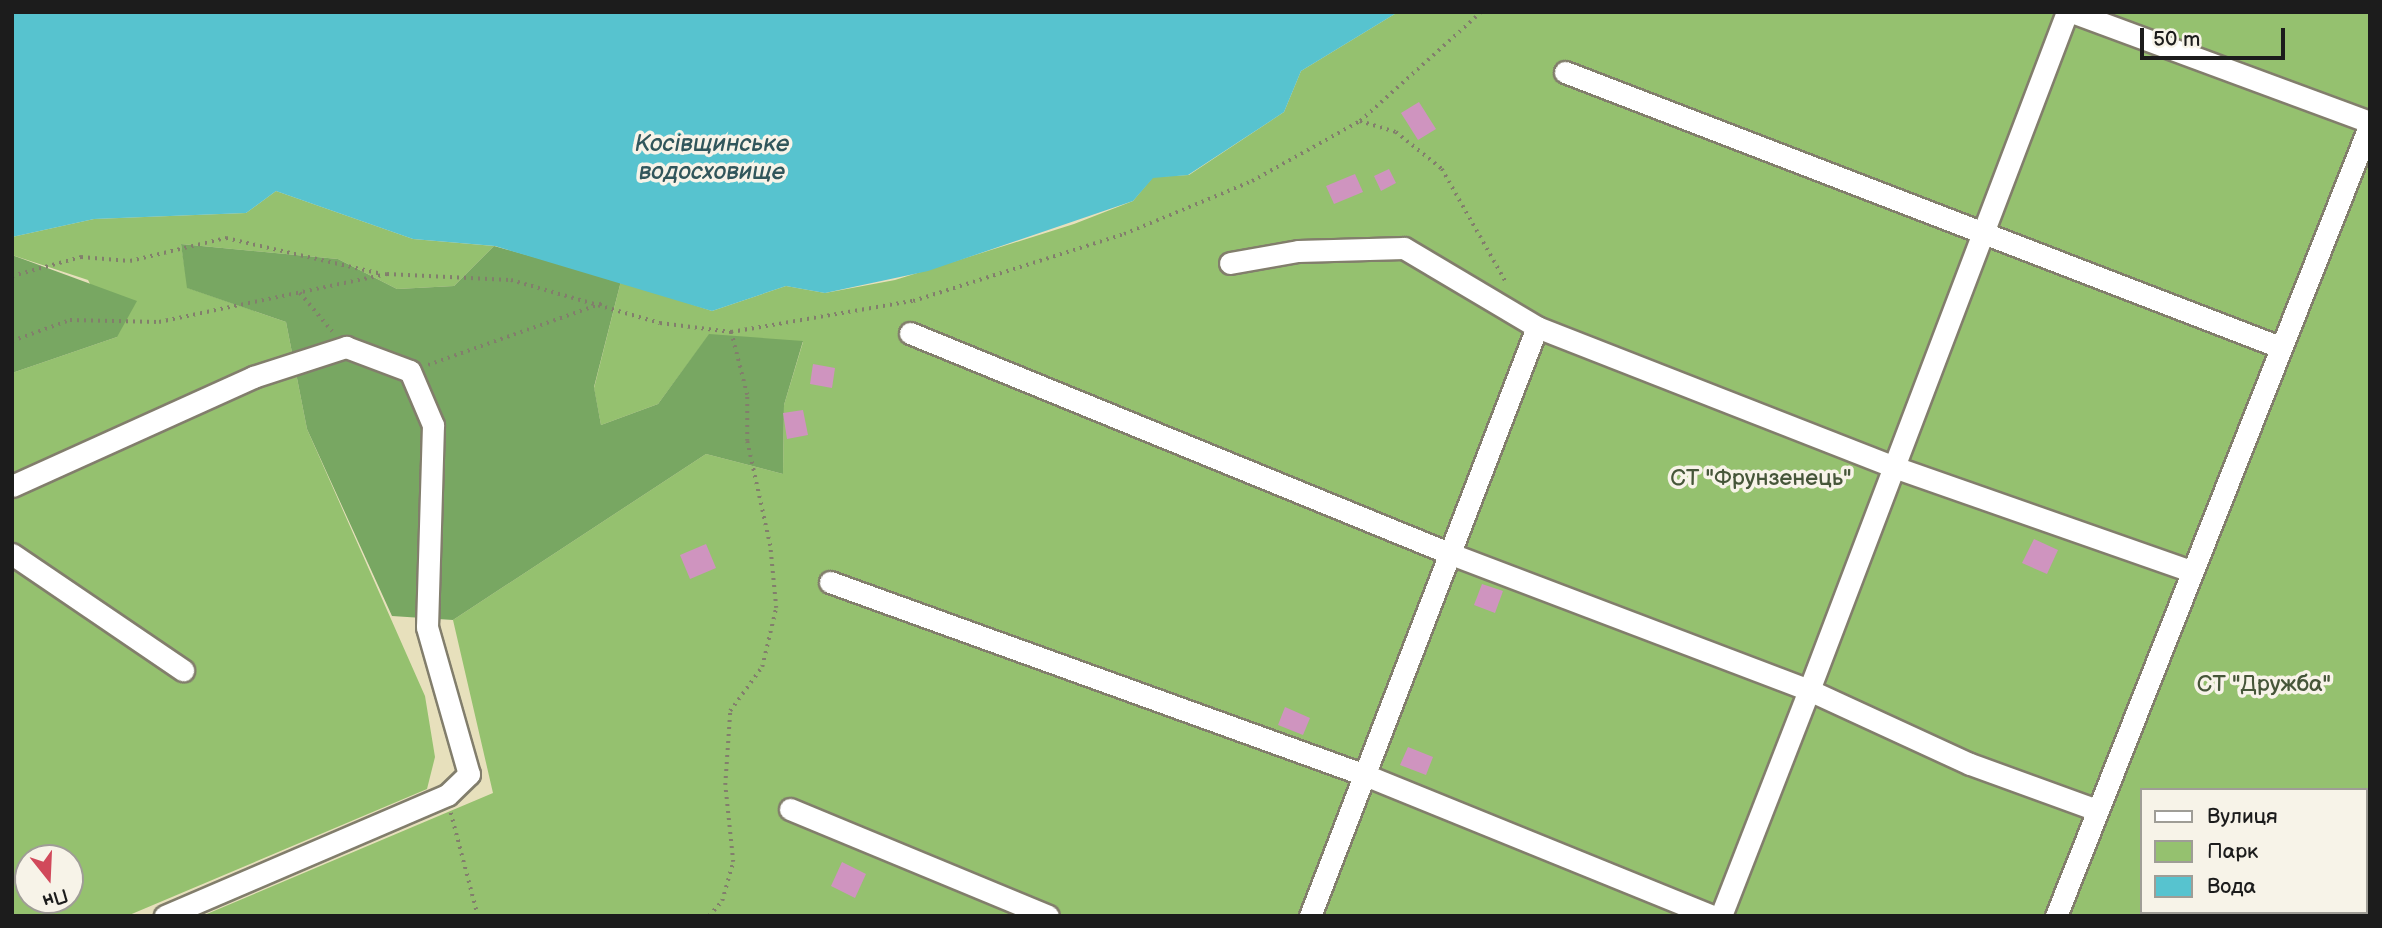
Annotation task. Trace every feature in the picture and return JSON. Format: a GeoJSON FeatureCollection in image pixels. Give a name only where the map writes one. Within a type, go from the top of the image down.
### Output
{"type":"FeatureCollection","features":[{"type":"Feature","properties":{"kind":"street"},"geometry":{"type":"LineString","coordinates":[[1721,916],[1894,467],[1979,236],[2067,12]]}},
{"type":"Feature","properties":{"kind":"street"},"geometry":{"type":"LineString","coordinates":[[2056,916],[2094,809],[2370,123],[2072,12]]}},
{"type":"Feature","properties":{"kind":"street"},"geometry":{"type":"LineString","coordinates":[[1565,72],[1979,236],[2280,348]]}},
{"type":"Feature","properties":{"kind":"street"},"geometry":{"type":"LineString","coordinates":[[1230,263],[1297,251],[1405,248],[1537,327],[1894,467],[2191,571]]}},
{"type":"Feature","properties":{"kind":"street"},"geometry":{"type":"LineString","coordinates":[[1310,916],[1537,327]]}},
{"type":"Feature","properties":{"kind":"street"},"geometry":{"type":"LineString","coordinates":[[910,333],[1451,554],[1809,690],[1970,764],[2094,809]]}},
{"type":"Feature","properties":{"kind":"street"},"geometry":{"type":"LineString","coordinates":[[12,486],[253,377],[346,348],[410,371],[433,425],[426,627],[468,755],[469,774],[447,795],[165,916]]}},
{"type":"Feature","properties":{"kind":"street"},"geometry":{"type":"LineString","coordinates":[[12,554],[183,670]]}},
{"type":"Feature","properties":{"kind":"street"},"geometry":{"type":"LineString","coordinates":[[830,582],[1364,775],[1713,916]]}},
{"type":"Feature","properties":{"kind":"street"},"geometry":{"type":"LineString","coordinates":[[790,809],[1048,916]]}},
{"type":"Feature","properties":{"kind":"path"},"geometry":{"type":"LineString","coordinates":[[12,276],[81,257],[130,261],[226,238],[387,274],[511,280],[604,303],[660,323],[730,332],[913,302],[1124,234],[1252,181],[1360,121],[1481,12]]}},
{"type":"Feature","properties":{"kind":"path"},"geometry":{"type":"LineString","coordinates":[[1360,121],[1396,132],[1442,169],[1479,245],[1515,296]]}},
{"type":"Feature","properties":{"kind":"path"},"geometry":{"type":"LineString","coordinates":[[12,341],[70,320],[159,322],[387,274]]}},
{"type":"Feature","properties":{"kind":"path"},"geometry":{"type":"LineString","coordinates":[[300,293],[346,348]]}},
{"type":"Feature","properties":{"kind":"path"},"geometry":{"type":"LineString","coordinates":[[410,371],[604,303]]}},
{"type":"Feature","properties":{"kind":"path"},"geometry":{"type":"LineString","coordinates":[[709,916],[722,901],[733,862],[725,785],[730,711],[762,667],[776,608],[747,441],[747,395],[730,332]]}},
{"type":"Feature","properties":{"kind":"path"},"geometry":{"type":"LineString","coordinates":[[447,795],[478,916]]}},
{"type":"Feature","properties":{"kind":"green space","name":"СТ \"Фрунзенець\""},"geometry":{"type":"Polygon","coordinates":[[[1398,12],[2370,12],[2370,916],[202,916],[493,793],[453,620],[706,454],[783,474],[784,405],[803,342],[709,335],[658,404],[601,425],[594,388],[621,281],[712,311],[786,286],[825,293],[895,280],[1074,224],[1133,201],[1153,177],[1189,175],[1284,112],[1301,71],[1398,12]]]}},
{"type":"Feature","properties":{"kind":"green space"},"geometry":{"type":"Polygon","coordinates":[[[276,191],[413,239],[494,246],[454,286],[397,289],[338,259],[181,244],[188,288],[286,322],[307,429],[425,696],[435,757],[427,789],[127,916],[12,916],[12,373],[117,337],[88,280],[12,255],[12,237],[94,219],[246,213],[276,191]]]}},
{"type":"Feature","properties":{"kind":"green space"},"geometry":{"type":"Polygon","coordinates":[[[181,244],[338,259],[397,289],[454,286],[494,246],[621,281],[594,387],[601,425],[658,404],[709,334],[803,341],[784,405],[783,474],[706,454],[453,620],[392,616],[307,429],[286,322],[187,288],[181,244]]]}},
{"type":"Feature","properties":{"kind":"green space"},"geometry":{"type":"Polygon","coordinates":[[[12,255],[137,301],[117,337],[12,373],[12,255]]]}},
{"type":"Feature","properties":{"kind":"water","name":"Косівщинське водосховище"},"geometry":{"type":"Polygon","coordinates":[[[12,12],[1398,12],[1301,71],[1284,112],[1188,175],[1153,178],[1133,201],[928,271],[825,293],[786,286],[712,311],[495,246],[413,239],[276,191],[246,213],[94,219],[12,237],[12,12]]]}},
{"type":"Feature","properties":{"kind":"building"},"geometry":{"type":"Polygon","coordinates":[[[1419,102],[1436,129],[1418,140],[1401,113],[1419,102]]]}},
{"type":"Feature","properties":{"kind":"building"},"geometry":{"type":"Polygon","coordinates":[[[1389,169],[1396,183],[1381,191],[1374,176],[1389,169]]]}},
{"type":"Feature","properties":{"kind":"building"},"geometry":{"type":"Polygon","coordinates":[[[1355,174],[1363,192],[1334,204],[1326,186],[1355,174]]]}},
{"type":"Feature","properties":{"kind":"building"},"geometry":{"type":"Polygon","coordinates":[[[813,364],[835,368],[832,388],[810,384],[813,364]]]}},
{"type":"Feature","properties":{"kind":"building"},"geometry":{"type":"Polygon","coordinates":[[[803,410],[808,435],[787,439],[783,413],[803,410]]]}},
{"type":"Feature","properties":{"kind":"building"},"geometry":{"type":"Polygon","coordinates":[[[2034,539],[2058,550],[2047,574],[2022,563],[2034,539]]]}},
{"type":"Feature","properties":{"kind":"building"},"geometry":{"type":"Polygon","coordinates":[[[706,544],[716,568],[690,579],[680,555],[706,544]]]}},
{"type":"Feature","properties":{"kind":"building"},"geometry":{"type":"Polygon","coordinates":[[[1482,584],[1503,591],[1495,613],[1474,605],[1482,584]]]}},
{"type":"Feature","properties":{"kind":"building"},"geometry":{"type":"Polygon","coordinates":[[[1285,707],[1310,718],[1303,735],[1278,725],[1285,707]]]}},
{"type":"Feature","properties":{"kind":"building"},"geometry":{"type":"Polygon","coordinates":[[[1408,747],[1433,757],[1426,775],[1400,765],[1408,747]]]}},
{"type":"Feature","properties":{"kind":"building"},"geometry":{"type":"Polygon","coordinates":[[[842,862],[866,874],[855,898],[831,886],[842,862]]]}},
{"type":"Feature","properties":{"kind":"park label","name":"СТ \"Дружба\""},"geometry":{"type":"Point","coordinates":[2264,684]}}]}
